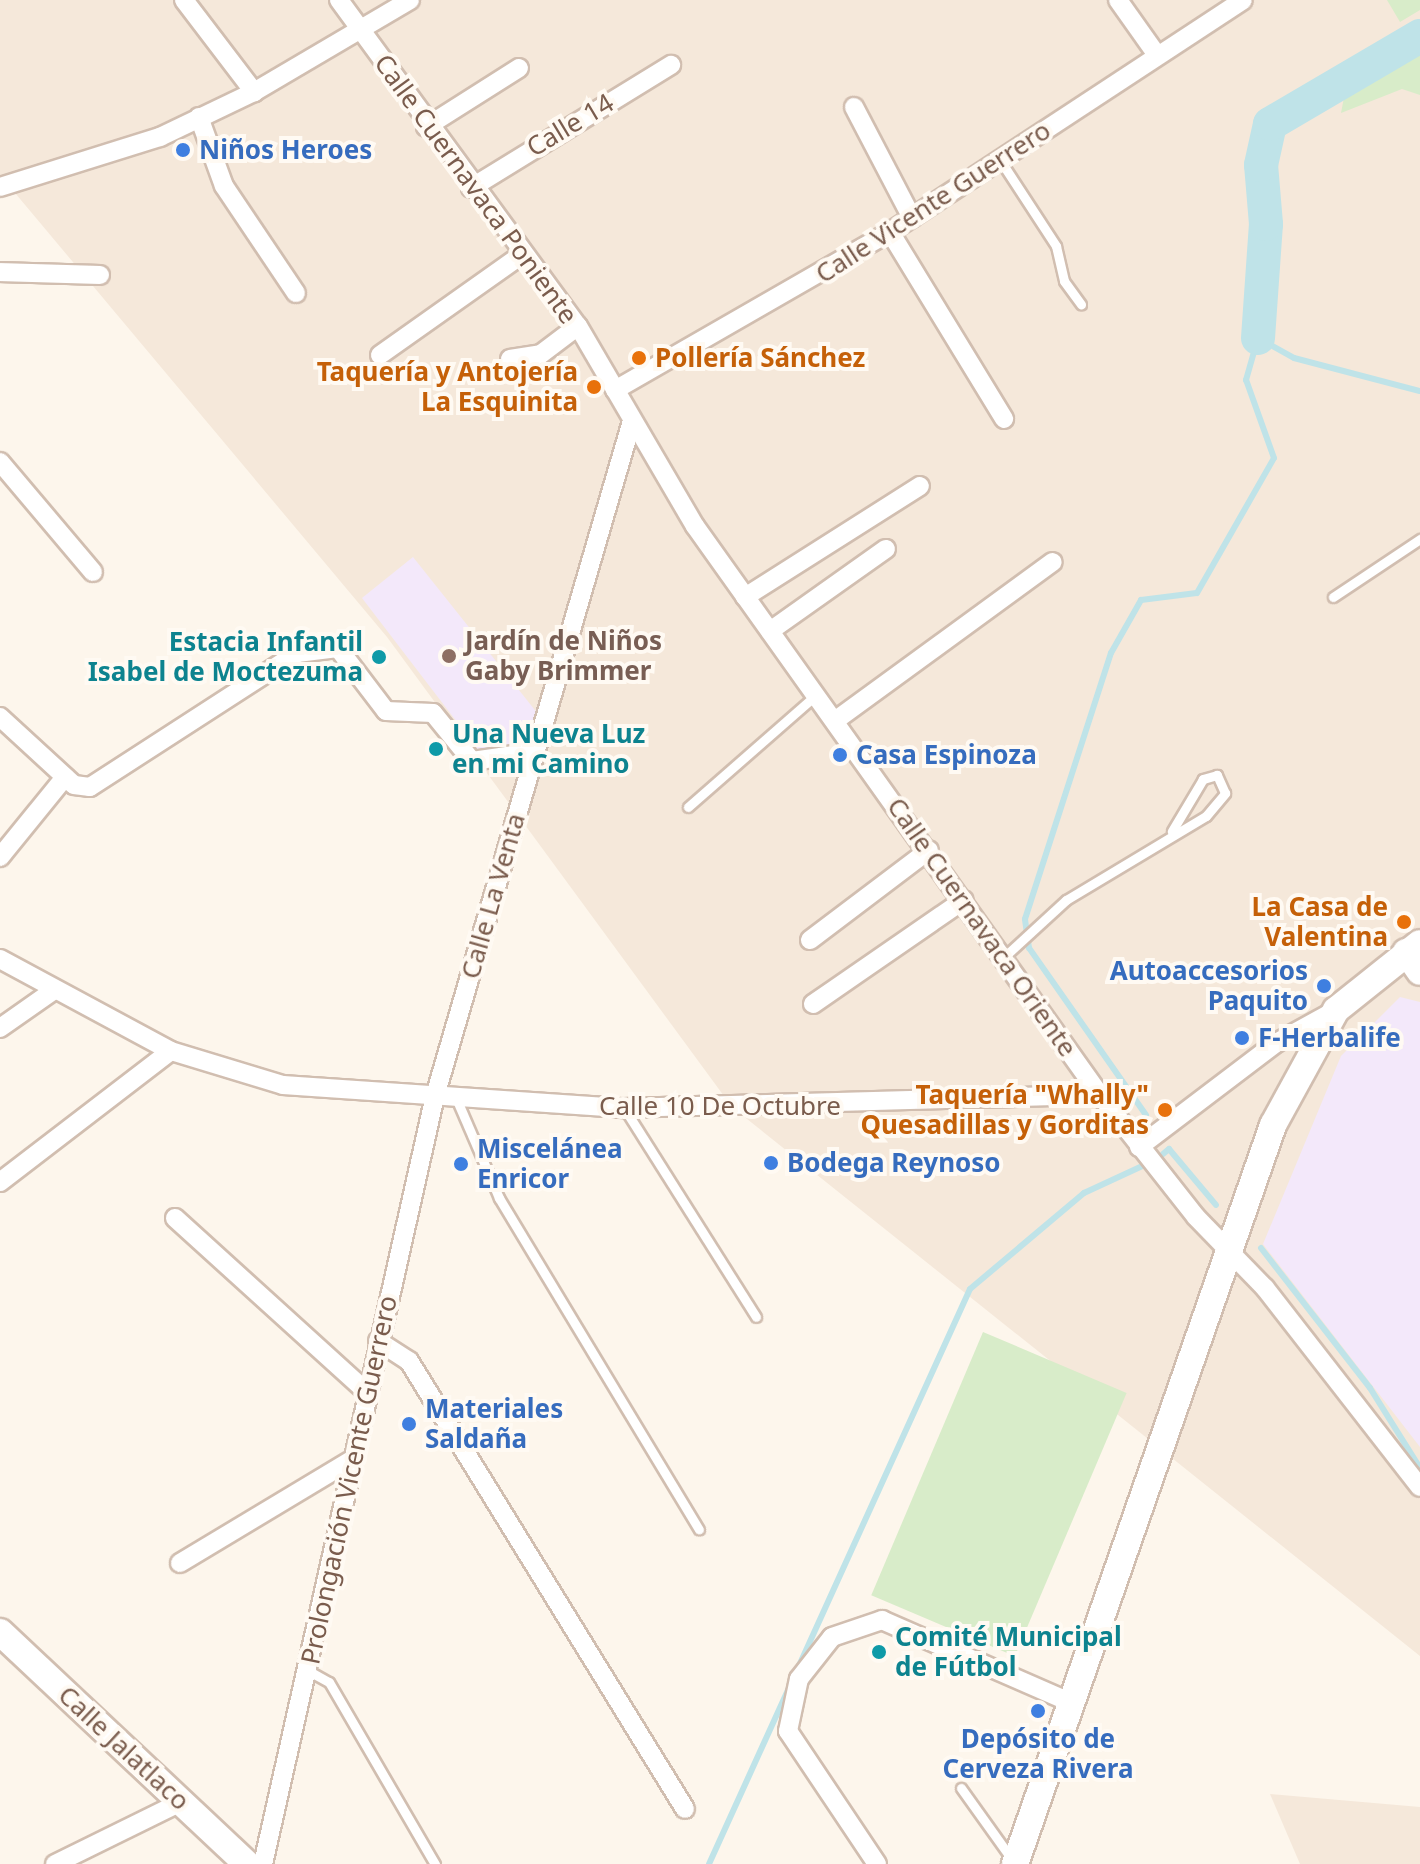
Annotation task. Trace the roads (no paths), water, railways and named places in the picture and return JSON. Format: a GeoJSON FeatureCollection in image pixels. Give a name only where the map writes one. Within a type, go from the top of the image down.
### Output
{"type":"FeatureCollection","features":[{"type":"Feature","properties":{"kind":"main road"},"geometry":{"type":"LineString","coordinates":[[1015,1864],[1273,1125],[1336,1010],[1415,956]]}},
{"type":"Feature","properties":{"kind":"main road","name":"Calle Jalatlaco"},"geometry":{"type":"LineString","coordinates":[[0,1632],[247,1864]]}},
{"type":"Feature","properties":{"kind":"street"},"geometry":{"type":"LineString","coordinates":[[184,0],[254,92]]}},
{"type":"Feature","properties":{"kind":"street","name":"Calle Cuernavaca Poniente"},"geometry":{"type":"LineString","coordinates":[[339,0],[426,127],[578,326],[632,421]]}},
{"type":"Feature","properties":{"kind":"street"},"geometry":{"type":"LineString","coordinates":[[0,187],[77,168],[254,92],[410,0]]}},
{"type":"Feature","properties":{"kind":"street"},"geometry":{"type":"LineString","coordinates":[[1118,0],[1157,55]]}},
{"type":"Feature","properties":{"kind":"street","name":"Calle Vicente Guerrero"},"geometry":{"type":"LineString","coordinates":[[615,390],[890,232],[1243,0]]}},
{"type":"Feature","properties":{"kind":"street","name":"Calle 14"},"geometry":{"type":"LineString","coordinates":[[471,188],[671,65]]}},
{"type":"Feature","properties":{"kind":"street"},"geometry":{"type":"LineString","coordinates":[[426,127],[519,68]]}},
{"type":"Feature","properties":{"kind":"street"},"geometry":{"type":"LineString","coordinates":[[854,107],[912,218]]}},
{"type":"Feature","properties":{"kind":"street"},"geometry":{"type":"LineString","coordinates":[[199,117],[224,186],[296,293]]}},
{"type":"Feature","properties":{"kind":"street"},"geometry":{"type":"LineString","coordinates":[[890,232],[1004,419]]}},
{"type":"Feature","properties":{"kind":"street"},"geometry":{"type":"LineString","coordinates":[[380,355],[524,253]]}},
{"type":"Feature","properties":{"kind":"street"},"geometry":{"type":"LineString","coordinates":[[0,272],[100,275]]}},
{"type":"Feature","properties":{"kind":"street"},"geometry":{"type":"LineString","coordinates":[[510,359],[541,354],[578,326]]}},
{"type":"Feature","properties":{"kind":"street","name":"Calle Cuernavaca Oriente"},"geometry":{"type":"LineString","coordinates":[[632,421],[745,597],[964,900],[1010,951],[1100,1095],[1139,1147],[1230,1250],[1420,1487]]}},
{"type":"Feature","properties":{"kind":"street","name":"Calle La Venta"},"geometry":{"type":"LineString","coordinates":[[435,1096],[632,421]]}},
{"type":"Feature","properties":{"kind":"street"},"geometry":{"type":"LineString","coordinates":[[0,462],[93,572]]}},
{"type":"Feature","properties":{"kind":"street"},"geometry":{"type":"LineString","coordinates":[[745,597],[920,486]]}},
{"type":"Feature","properties":{"kind":"street"},"geometry":{"type":"LineString","coordinates":[[770,631],[886,549]]}},
{"type":"Feature","properties":{"kind":"street"},"geometry":{"type":"LineString","coordinates":[[836,720],[1053,562]]}},
{"type":"Feature","properties":{"kind":"street"},"geometry":{"type":"LineString","coordinates":[[0,717],[65,777],[82,788],[100,784],[297,653],[318,649],[344,654],[390,714],[441,718],[472,761],[534,752]]}},
{"type":"Feature","properties":{"kind":"street"},"geometry":{"type":"LineString","coordinates":[[0,857],[65,777]]}},
{"type":"Feature","properties":{"kind":"street"},"geometry":{"type":"LineString","coordinates":[[810,940],[929,850]]}},
{"type":"Feature","properties":{"kind":"street"},"geometry":{"type":"LineString","coordinates":[[813,1004],[964,900]]}},
{"type":"Feature","properties":{"kind":"street"},"geometry":{"type":"LineString","coordinates":[[0,959],[171,1051],[283,1085],[435,1096]]}},
{"type":"Feature","properties":{"kind":"street"},"geometry":{"type":"LineString","coordinates":[[0,1028],[54,990]]}},
{"type":"Feature","properties":{"kind":"street"},"geometry":{"type":"LineString","coordinates":[[1139,1147],[1276,1043],[1336,1010]]}},
{"type":"Feature","properties":{"kind":"street"},"geometry":{"type":"LineString","coordinates":[[0,1182],[171,1051]]}},
{"type":"Feature","properties":{"kind":"street","name":"Calle 10 De Octubre"},"geometry":{"type":"LineString","coordinates":[[435,1096],[624,1108],[1100,1095]]}},
{"type":"Feature","properties":{"kind":"street","name":"Prolongación Vicente Guerrero"},"geometry":{"type":"LineString","coordinates":[[263,1864],[350,1461],[435,1096]]}},
{"type":"Feature","properties":{"kind":"street"},"geometry":{"type":"LineString","coordinates":[[175,1218],[366,1391]]}},
{"type":"Feature","properties":{"kind":"street"},"geometry":{"type":"LineString","coordinates":[[378,1341],[402,1353],[423,1382],[685,1809]]}},
{"type":"Feature","properties":{"kind":"street"},"geometry":{"type":"LineString","coordinates":[[180,1563],[350,1461]]}},
{"type":"Feature","properties":{"kind":"street"},"geometry":{"type":"LineString","coordinates":[[877,1864],[788,1731],[799,1679],[832,1637],[882,1620],[1072,1703]]}},
{"type":"Feature","properties":{"kind":"street"},"geometry":{"type":"LineString","coordinates":[[55,1864],[181,1802]]}},
{"type":"Feature","properties":{"kind":"lane"},"geometry":{"type":"LineString","coordinates":[[1000,160],[1056,246],[1064,281],[1081,304]]}},
{"type":"Feature","properties":{"kind":"lane"},"geometry":{"type":"LineString","coordinates":[[1333,597],[1420,539]]}},
{"type":"Feature","properties":{"kind":"lane"},"geometry":{"type":"LineString","coordinates":[[688,807],[817,694]]}},
{"type":"Feature","properties":{"kind":"lane"},"geometry":{"type":"LineString","coordinates":[[1010,951],[1037,930],[1066,900],[1172,831],[1193,825],[1225,793],[1217,775],[1203,779],[1172,831]]}},
{"type":"Feature","properties":{"kind":"lane"},"geometry":{"type":"LineString","coordinates":[[456,1098],[499,1198],[699,1529]]}},
{"type":"Feature","properties":{"kind":"lane"},"geometry":{"type":"LineString","coordinates":[[624,1108],[756,1317]]}},
{"type":"Feature","properties":{"kind":"lane"},"geometry":{"type":"LineString","coordinates":[[307,1670],[329,1682],[435,1864]]}},
{"type":"Feature","properties":{"kind":"lane"},"geometry":{"type":"LineString","coordinates":[[961,1788],[1015,1864]]}},
{"type":"Feature","properties":{"kind":"waterway"},"geometry":{"type":"LineString","coordinates":[[1258,338],[1266,224],[1261,165],[1270,124],[1420,36]]}},
{"type":"Feature","properties":{"kind":"waterway"},"geometry":{"type":"LineString","coordinates":[[1146,1115],[1029,948],[1025,919],[1111,653],[1141,600],[1197,593],[1274,458],[1246,380],[1258,338],[1294,358],[1420,391]]}},
{"type":"Feature","properties":{"kind":"waterway"},"geometry":{"type":"LineString","coordinates":[[1163,1154],[1169,1149],[1216,1205]]}},
{"type":"Feature","properties":{"kind":"waterway"},"geometry":{"type":"LineString","coordinates":[[709,1864],[970,1289],[1084,1193],[1149,1163]]}},
{"type":"Feature","properties":{"kind":"waterway"},"geometry":{"type":"LineString","coordinates":[[1261,1248],[1370,1388],[1420,1468]]}},
{"type":"Feature","properties":{"kind":"place","name":"Niños Heroes"},"geometry":{"type":"Point","coordinates":[183,150]}},
{"type":"Feature","properties":{"kind":"place","name":"Pollería Sánchez"},"geometry":{"type":"Point","coordinates":[639,358]}},
{"type":"Feature","properties":{"kind":"place","name":"Taquería y Antojería La Esquinita"},"geometry":{"type":"Point","coordinates":[594,387]}},
{"type":"Feature","properties":{"kind":"place","name":"Jardín de Niños Gaby Brimmer"},"geometry":{"type":"Point","coordinates":[449,656]}},
{"type":"Feature","properties":{"kind":"place","name":"Estacia Infantil Isabel de Moctezuma"},"geometry":{"type":"Point","coordinates":[379,657]}},
{"type":"Feature","properties":{"kind":"place","name":"Una Nueva Luz en mi Camino"},"geometry":{"type":"Point","coordinates":[436,749]}},
{"type":"Feature","properties":{"kind":"place","name":"Casa Espinoza"},"geometry":{"type":"Point","coordinates":[840,755]}},
{"type":"Feature","properties":{"kind":"place","name":"La Casa de Valentina"},"geometry":{"type":"Point","coordinates":[1404,922]}},
{"type":"Feature","properties":{"kind":"place","name":"Autoaccesorios Paquito"},"geometry":{"type":"Point","coordinates":[1324,986]}},
{"type":"Feature","properties":{"kind":"place","name":"F-Herbalife"},"geometry":{"type":"Point","coordinates":[1242,1038]}},
{"type":"Feature","properties":{"kind":"place","name":"Taquería \"Whally\" Quesadillas y Gorditas"},"geometry":{"type":"Point","coordinates":[1165,1110]}},
{"type":"Feature","properties":{"kind":"place","name":"Bodega Reynoso"},"geometry":{"type":"Point","coordinates":[771,1163]}},
{"type":"Feature","properties":{"kind":"place","name":"Miscelánea Enricor"},"geometry":{"type":"Point","coordinates":[461,1164]}},
{"type":"Feature","properties":{"kind":"place","name":"Materiales Saldaña"},"geometry":{"type":"Point","coordinates":[409,1424]}},
{"type":"Feature","properties":{"kind":"place","name":"Comité Municipal de Fútbol"},"geometry":{"type":"Point","coordinates":[879,1652]}},
{"type":"Feature","properties":{"kind":"place","name":"Depósito de Cerveza Rivera"},"geometry":{"type":"Point","coordinates":[1038,1711]}}]}
